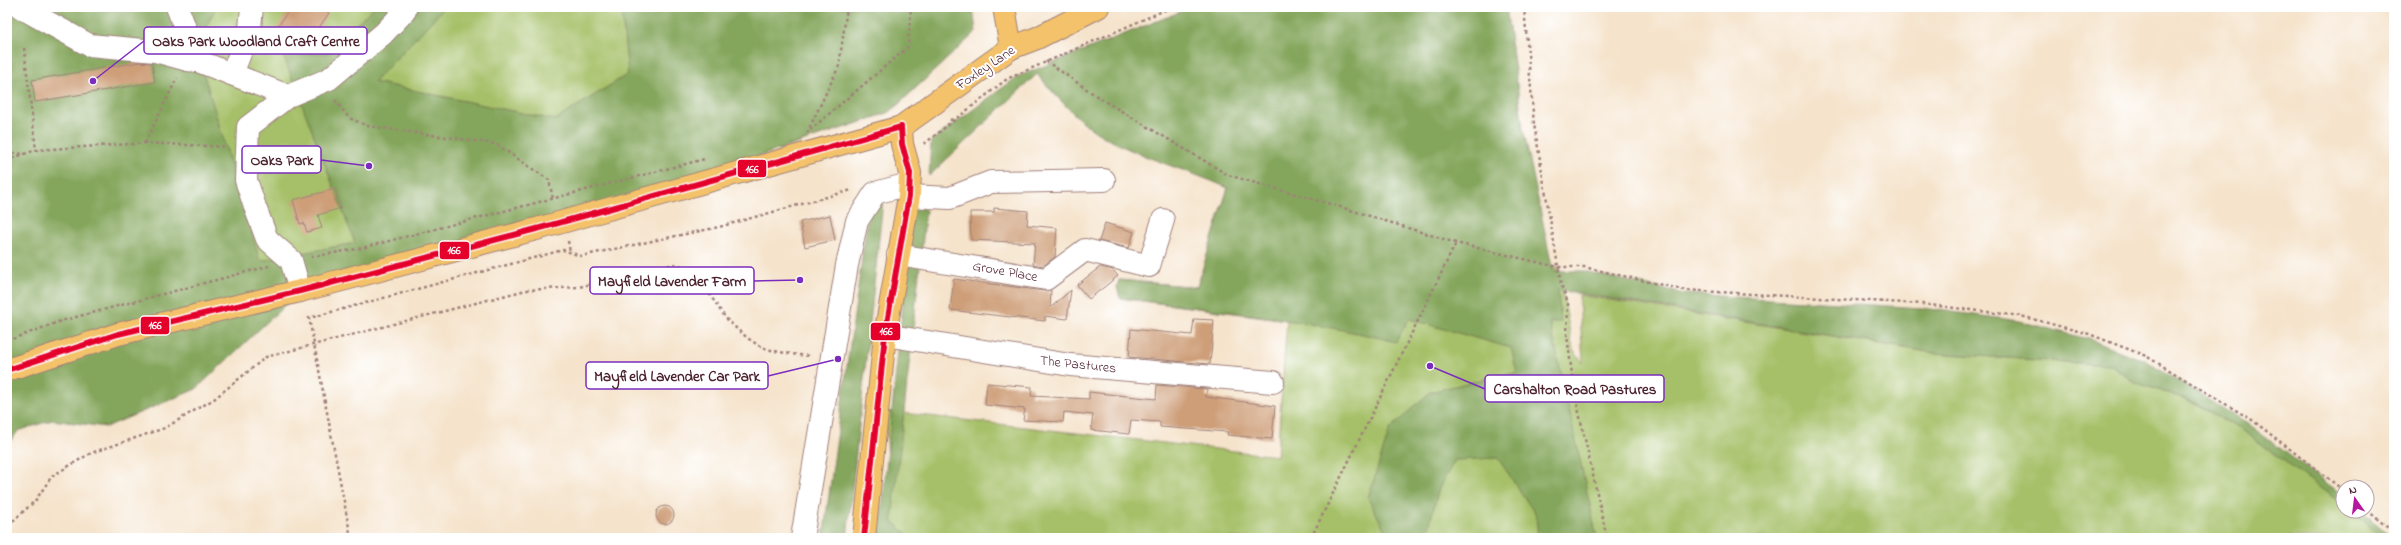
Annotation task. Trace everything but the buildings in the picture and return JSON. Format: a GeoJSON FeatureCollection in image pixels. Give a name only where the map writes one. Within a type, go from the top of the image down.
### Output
{"type":"FeatureCollection","features":[{"type":"Feature","properties":{"kind":"main road"},"geometry":{"type":"LineString","coordinates":[[1004,7],[1011,48]]}},
{"type":"Feature","properties":{"kind":"main road","name":"Foxley Lane"},"geometry":{"type":"LineString","coordinates":[[7,370],[118,334],[300,292],[572,220],[901,127],[1011,48],[1037,38],[1098,7]]}},
{"type":"Feature","properties":{"kind":"main road"},"geometry":{"type":"LineString","coordinates":[[864,538],[885,335],[909,184],[902,144],[901,127]]}},
{"type":"Feature","properties":{"kind":"street"},"geometry":{"type":"LineString","coordinates":[[20,7],[89,45],[155,51],[192,60],[288,96]]}},
{"type":"Feature","properties":{"kind":"street"},"geometry":{"type":"LineString","coordinates":[[177,7],[192,60]]}},
{"type":"Feature","properties":{"kind":"street"},"geometry":{"type":"LineString","coordinates":[[232,74],[250,28],[252,7]]}},
{"type":"Feature","properties":{"kind":"street"},"geometry":{"type":"LineString","coordinates":[[300,292],[291,260],[266,239],[246,180],[248,127],[288,96],[329,79],[383,34],[405,11]]}},
{"type":"Feature","properties":{"kind":"street"},"geometry":{"type":"LineString","coordinates":[[802,538],[832,357],[857,221],[875,193],[909,184],[950,198],[991,182],[1104,180]]}},
{"type":"Feature","properties":{"kind":"street","name":"Grove Place"},"geometry":{"type":"LineString","coordinates":[[898,255],[1046,279],[1085,250],[1149,266],[1163,220]]}},
{"type":"Feature","properties":{"kind":"street","name":"The Pastures"},"geometry":{"type":"LineString","coordinates":[[885,335],[1070,365],[1273,382]]}},
{"type":"Feature","properties":{"kind":"path"},"geometry":{"type":"LineString","coordinates":[[807,133],[839,66],[847,7]]}},
{"type":"Feature","properties":{"kind":"path"},"geometry":{"type":"LineString","coordinates":[[799,135],[807,133],[908,47],[911,7]]}},
{"type":"Feature","properties":{"kind":"path"},"geometry":{"type":"LineString","coordinates":[[909,184],[918,168],[924,143],[1007,80],[1046,61],[1172,7]]}},
{"type":"Feature","properties":{"kind":"path"},"geometry":{"type":"LineString","coordinates":[[1524,7],[1534,124],[1558,267],[1568,303],[1567,335],[1574,390],[1608,538]]}},
{"type":"Feature","properties":{"kind":"path"},"geometry":{"type":"LineString","coordinates":[[24,48],[36,150]]}},
{"type":"Feature","properties":{"kind":"path"},"geometry":{"type":"LineString","coordinates":[[145,143],[192,60]]}},
{"type":"Feature","properties":{"kind":"path"},"geometry":{"type":"LineString","coordinates":[[1046,61],[1101,99],[1228,175],[1344,208],[1456,243],[1558,267],[1584,267],[1684,290],[1922,304],[2021,316],[2089,334],[2146,356],[2252,420],[2335,484]]}},
{"type":"Feature","properties":{"kind":"path"},"geometry":{"type":"LineString","coordinates":[[329,99],[336,100],[349,118],[368,126],[496,144],[549,180],[552,198],[708,158]]}},
{"type":"Feature","properties":{"kind":"path"},"geometry":{"type":"LineString","coordinates":[[7,160],[36,150],[145,143],[190,144],[247,149]]}},
{"type":"Feature","properties":{"kind":"path"},"geometry":{"type":"LineString","coordinates":[[7,152],[24,154]]}},
{"type":"Feature","properties":{"kind":"path"},"geometry":{"type":"LineString","coordinates":[[351,538],[309,318],[563,250],[581,256],[719,227],[856,188]]}},
{"type":"Feature","properties":{"kind":"path"},"geometry":{"type":"LineString","coordinates":[[1311,538],[1456,243]]}},
{"type":"Feature","properties":{"kind":"path"},"geometry":{"type":"LineString","coordinates":[[7,523],[14,520],[35,502],[52,476],[91,454],[165,428],[214,399],[266,357],[526,290],[578,287],[674,264],[684,265],[692,271],[728,320],[758,345],[794,354],[832,357]]}},
{"type":"Feature","properties":{"kind":"path"},"geometry":{"type":"LineString","coordinates":[[2375,517],[2394,534]]}},
{"type":"Feature","properties":{"kind":"green space"},"geometry":{"type":"Polygon","coordinates":[[[7,7],[945,7],[944,48],[890,112],[571,220],[118,334],[7,7]]]}},
{"type":"Feature","properties":{"kind":"green space"},"geometry":{"type":"Polygon","coordinates":[[[7,7],[216,7],[196,48],[260,261],[355,243],[283,55],[326,53],[374,7],[445,7],[374,82],[555,120],[628,74],[621,7],[973,7],[976,32],[890,112],[571,220],[300,291],[196,389],[106,427],[52,420],[18,431],[7,446],[7,7]]]}},
{"type":"Feature","properties":{"kind":"green space"},"geometry":{"type":"Polygon","coordinates":[[[1192,7],[1506,7],[1523,127],[1553,271],[1584,271],[1684,294],[1923,308],[2019,321],[2088,339],[2146,361],[2249,425],[2335,489],[2335,499],[2244,431],[2186,399],[2137,383],[2110,365],[1935,353],[1558,290],[1561,322],[1550,322],[1597,538],[1538,538],[1536,515],[1498,458],[1455,460],[1439,488],[1426,538],[1389,538],[1368,498],[1390,429],[1430,392],[1492,377],[1517,373],[1511,348],[1409,319],[1396,342],[1293,321],[1120,298],[1117,287],[1119,280],[1197,287],[1228,188],[1135,152],[1106,138],[1078,117],[1060,100],[1037,74],[929,176],[931,141],[1017,77],[1192,7]]]}},
{"type":"Feature","properties":{"kind":"green space"},"geometry":{"type":"Polygon","coordinates":[[[1228,188],[1558,267],[1573,350],[1583,363],[1579,295],[1935,353],[2110,365],[2137,383],[2186,399],[2244,431],[2335,491],[2335,519],[2370,519],[2393,538],[890,538],[892,521],[885,411],[1277,456],[1287,320],[1120,298],[1117,287],[1119,280],[1197,287],[1228,188]]]}},
{"type":"Feature","properties":{"kind":"green space"},"geometry":{"type":"Polygon","coordinates":[[[871,194],[883,201],[847,538],[823,538],[871,194]]]}},
{"type":"Feature","properties":{"kind":"green space"},"geometry":{"type":"Polygon","coordinates":[[[913,205],[926,210],[892,521],[911,538],[879,538],[913,205]]]}},
{"type":"Feature","properties":{"kind":"green space"},"geometry":{"type":"Polygon","coordinates":[[[2360,519],[2370,519],[2393,538],[2382,538],[2360,519]]]}},
{"type":"Feature","properties":{"kind":"transit line","name":"166"},"geometry":{"type":"LineString","coordinates":[[7,370],[118,334],[300,291],[544,227],[901,127]]}},
{"type":"Feature","properties":{"kind":"transit line","name":"166"},"geometry":{"type":"LineString","coordinates":[[864,538],[885,335],[909,196],[910,173],[902,144],[901,127]]}},
{"type":"Feature","properties":{"kind":"place","name":"Oaks Park Woodland Craft Centre"},"geometry":{"type":"Point","coordinates":[93,81]}},
{"type":"Feature","properties":{"kind":"place","name":"Oaks Park"},"geometry":{"type":"Point","coordinates":[369,166]}},
{"type":"Feature","properties":{"kind":"place","name":"Mayfield Lavender Farm"},"geometry":{"type":"Point","coordinates":[800,280]}},
{"type":"Feature","properties":{"kind":"place","name":"Mayfield Lavender Car Park"},"geometry":{"type":"Point","coordinates":[838,359]}},
{"type":"Feature","properties":{"kind":"place","name":"Carshalton Road Pastures"},"geometry":{"type":"Point","coordinates":[1430,366]}}]}
